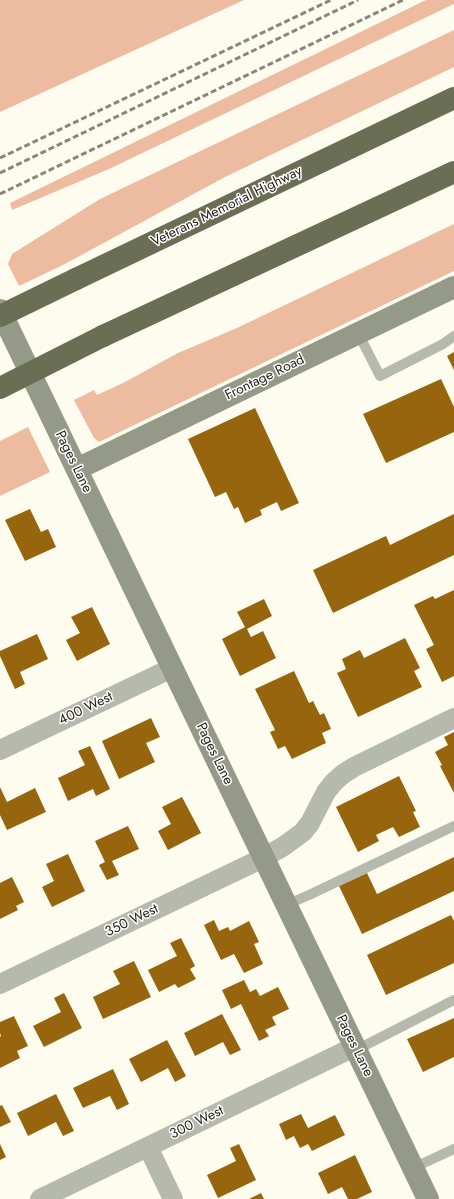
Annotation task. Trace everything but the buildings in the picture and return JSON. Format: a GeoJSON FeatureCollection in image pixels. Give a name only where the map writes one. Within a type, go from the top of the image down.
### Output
{"type":"FeatureCollection","features":[{"type":"Feature","properties":{"kind":"highway","name":"Veterans Memorial Highway"},"geometry":{"type":"LineString","coordinates":[[0,316],[454,98]]}},
{"type":"Feature","properties":{"kind":"highway"},"geometry":{"type":"LineString","coordinates":[[0,388],[103,336],[454,172]]}},
{"type":"Feature","properties":{"kind":"street","name":"Frontage Road"},"geometry":{"type":"LineString","coordinates":[[77,469],[454,287]]}},
{"type":"Feature","properties":{"kind":"street","name":"Pages Lane"},"geometry":{"type":"LineString","coordinates":[[0,310],[428,1199]]}},
{"type":"Feature","properties":{"kind":"street","name":"400 West"},"geometry":{"type":"LineString","coordinates":[[0,750],[172,668]]}},
{"type":"Feature","properties":{"kind":"street","name":"350 West"},"geometry":{"type":"LineString","coordinates":[[0,984],[264,858],[303,832],[310,823],[326,792],[343,774],[354,767],[454,718]]}},
{"type":"Feature","properties":{"kind":"street","name":"300 West"},"geometry":{"type":"LineString","coordinates":[[40,1199],[355,1048]]}},
{"type":"Feature","properties":{"kind":"street"},"geometry":{"type":"LineString","coordinates":[[148,1147],[173,1199]]}},
{"type":"Feature","properties":{"kind":"lane"},"geometry":{"type":"LineString","coordinates":[[358,333],[380,376],[443,344],[454,336]]}},
{"type":"Feature","properties":{"kind":"lane"},"geometry":{"type":"LineString","coordinates":[[286,905],[454,826]]}},
{"type":"Feature","properties":{"kind":"lane"},"geometry":{"type":"LineString","coordinates":[[355,1048],[454,1000]]}},
{"type":"Feature","properties":{"kind":"lane"},"geometry":{"type":"LineString","coordinates":[[413,1168],[454,1149]]}},
{"type":"Feature","properties":{"kind":"shaded area"},"geometry":{"type":"Polygon","coordinates":[[[0,0],[244,0],[0,112],[0,0]]]}},
{"type":"Feature","properties":{"kind":"shaded area"},"geometry":{"type":"Polygon","coordinates":[[[426,0],[454,0],[454,4],[109,169],[12,210],[10,203],[426,0]]]}},
{"type":"Feature","properties":{"kind":"shaded area"},"geometry":{"type":"Polygon","coordinates":[[[454,30],[454,67],[225,177],[65,264],[19,286],[8,264],[12,254],[100,199],[454,30]]]}},
{"type":"Feature","properties":{"kind":"shaded area"},"geometry":{"type":"Polygon","coordinates":[[[454,224],[454,271],[99,442],[94,438],[74,400],[94,390],[97,395],[125,382],[178,353],[237,328],[454,224]]]}},
{"type":"Feature","properties":{"kind":"shaded area"},"geometry":{"type":"Polygon","coordinates":[[[28,427],[50,472],[0,496],[0,441],[28,427]]]}},
{"type":"Feature","properties":{"kind":"railway"},"geometry":{"type":"LineString","coordinates":[[0,158],[331,0]]}},
{"type":"Feature","properties":{"kind":"railway"},"geometry":{"type":"LineString","coordinates":[[0,173],[358,0]]}},
{"type":"Feature","properties":{"kind":"railway"},"geometry":{"type":"LineString","coordinates":[[0,194],[403,0]]}}]}
